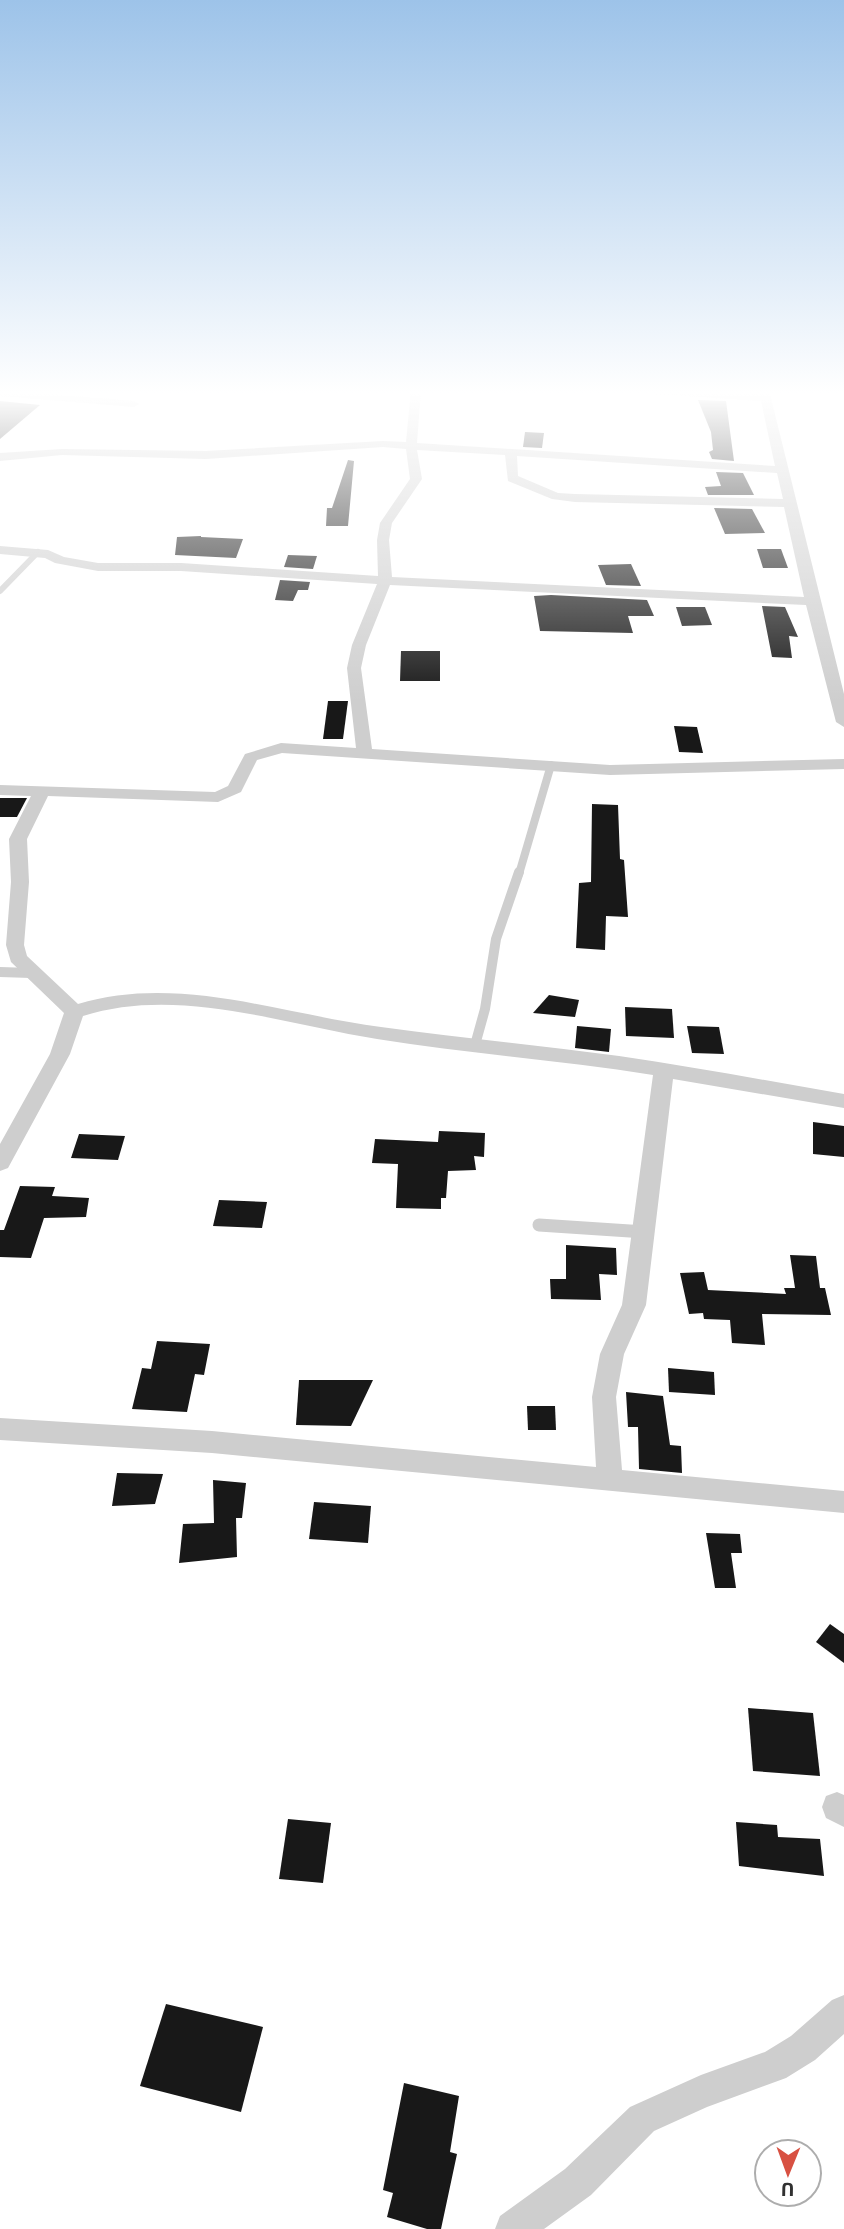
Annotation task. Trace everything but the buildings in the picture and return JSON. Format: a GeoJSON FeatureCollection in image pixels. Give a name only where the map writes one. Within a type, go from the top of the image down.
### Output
{"type":"FeatureCollection","features":[{"type":"Feature","properties":{"kind":"street"},"geometry":{"type":"LineString","coordinates":[[364,752],[354,668],[359,645],[385,581],[383,540],[386,523],[408,494]]}},
{"type":"Feature","properties":{"kind":"street"},"geometry":{"type":"LineString","coordinates":[[551,494],[790,503]]}},
{"type":"Feature","properties":{"kind":"street"},"geometry":{"type":"LineString","coordinates":[[788,494],[812,601],[844,722]]}},
{"type":"Feature","properties":{"kind":"street"},"geometry":{"type":"LineString","coordinates":[[0,550],[38,552],[60,561],[98,567],[181,567],[385,581],[812,601]]}},
{"type":"Feature","properties":{"kind":"street"},"geometry":{"type":"LineString","coordinates":[[0,790],[218,797],[234,789],[246,763],[260,752],[281,748],[651,770],[844,764]]}},
{"type":"Feature","properties":{"kind":"street"},"geometry":{"type":"LineString","coordinates":[[42,791],[18,839],[20,882],[15,945],[19,958],[32,973],[74,1012]]}},
{"type":"Feature","properties":{"kind":"street"},"geometry":{"type":"LineString","coordinates":[[74,1012],[113,1000],[165,998],[224,1005],[378,1033],[524,1049],[664,1070],[844,1101]]}},
{"type":"Feature","properties":{"kind":"street"},"geometry":{"type":"LineString","coordinates":[[0,1163],[60,1054],[74,1012]]}},
{"type":"Feature","properties":{"kind":"street"},"geometry":{"type":"LineString","coordinates":[[610,1480],[604,1397],[612,1353],[634,1305],[664,1070]]}},
{"type":"Feature","properties":{"kind":"street"},"geometry":{"type":"LineString","coordinates":[[0,1429],[212,1442],[844,1502]]}},
{"type":"Feature","properties":{"kind":"street"},"geometry":{"type":"LineString","coordinates":[[513,2229],[578,2182],[642,2119],[701,2092],[774,2066],[803,2048],[844,2012]]}},
{"type":"Feature","properties":{"kind":"lane"},"geometry":{"type":"LineString","coordinates":[[0,591],[38,552]]}},
{"type":"Feature","properties":{"kind":"lane"},"geometry":{"type":"LineString","coordinates":[[475,1045],[481,1029],[490,954],[500,921],[511,901],[551,765]]}},
{"type":"Feature","properties":{"kind":"lane"},"geometry":{"type":"LineString","coordinates":[[0,972],[32,973]]}},
{"type":"Feature","properties":{"kind":"lane"},"geometry":{"type":"LineString","coordinates":[[539,1225],[645,1232]]}}]}
